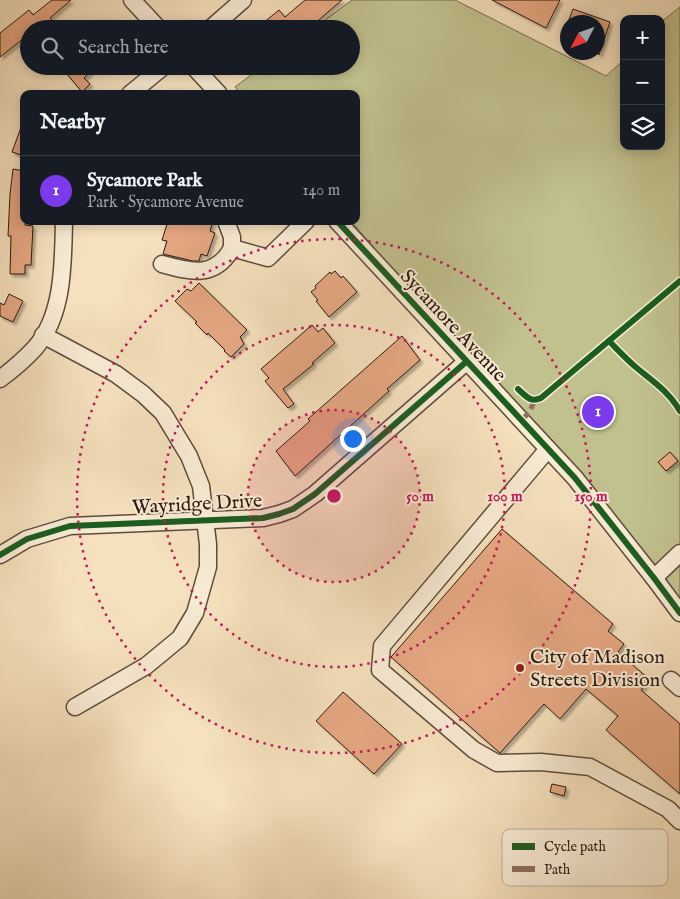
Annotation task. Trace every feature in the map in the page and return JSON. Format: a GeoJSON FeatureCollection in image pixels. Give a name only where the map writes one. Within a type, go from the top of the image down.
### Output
{"type":"FeatureCollection","features":[{"type":"Feature","properties":{"kind":"street"},"geometry":{"type":"LineString","coordinates":[[132,0],[151,20]]}},
{"type":"Feature","properties":{"kind":"street"},"geometry":{"type":"LineString","coordinates":[[220,20],[243,0]]}},
{"type":"Feature","properties":{"kind":"street"},"geometry":{"type":"LineString","coordinates":[[135,90],[153,75]]}},
{"type":"Feature","properties":{"kind":"street"},"geometry":{"type":"LineString","coordinates":[[202,75],[215,90]]}},
{"type":"Feature","properties":{"kind":"street"},"geometry":{"type":"LineString","coordinates":[[0,379],[35,348],[44,334],[54,311],[60,289],[64,261],[64,225]]}},
{"type":"Feature","properties":{"kind":"street"},"geometry":{"type":"LineString","coordinates":[[162,264],[190,272],[200,272],[221,262],[232,248],[232,237],[228,225]]}},
{"type":"Feature","properties":{"kind":"street"},"geometry":{"type":"LineString","coordinates":[[232,248],[268,258],[302,225]]}},
{"type":"Feature","properties":{"kind":"street","name":"Sycamore Avenue"},"geometry":{"type":"LineString","coordinates":[[340,225],[575,478],[680,613]]}},
{"type":"Feature","properties":{"kind":"street"},"geometry":{"type":"LineString","coordinates":[[44,334],[116,374],[143,394],[163,413],[189,456],[201,486],[206,520],[208,567],[195,613],[189,626],[180,638],[158,657],[75,707]]}},
{"type":"Feature","properties":{"kind":"street","name":"Wayridge Drive"},"geometry":{"type":"LineString","coordinates":[[0,555],[27,540],[70,526],[262,518],[279,514],[304,502],[466,362]]}},
{"type":"Feature","properties":{"kind":"street"},"geometry":{"type":"LineString","coordinates":[[548,449],[382,646],[380,670],[474,750],[498,763],[541,762],[590,767],[668,809],[680,821]]}},
{"type":"Feature","properties":{"kind":"street"},"geometry":{"type":"LineString","coordinates":[[654,578],[680,553]]}},
{"type":"Feature","properties":{"kind":"green space"},"geometry":{"type":"Polygon","coordinates":[[[352,0],[455,0],[560,53],[560,60],[574,60],[606,76],[620,64],[620,150],[665,150],[665,19],[680,7],[680,603],[354,225],[360,225],[360,90],[238,90],[235,87],[251,75],[360,75],[360,20],[325,20],[352,0]]]}},
{"type":"Feature","properties":{"kind":"building"},"geometry":{"type":"Polygon","coordinates":[[[52,0],[71,0],[50,18],[52,20],[20,20],[20,41],[0,57],[0,33],[29,10],[33,15],[52,0]]]}},
{"type":"Feature","properties":{"kind":"building"},"geometry":{"type":"Polygon","coordinates":[[[305,0],[342,0],[319,20],[267,20],[279,10],[285,17],[305,0]]]}},
{"type":"Feature","properties":{"kind":"building"},"geometry":{"type":"Polygon","coordinates":[[[492,0],[560,0],[546,28],[492,0]]]}},
{"type":"Feature","properties":{"kind":"building"},"geometry":{"type":"Polygon","coordinates":[[[573,9],[590,15],[571,15],[573,9]]]}},
{"type":"Feature","properties":{"kind":"building"},"geometry":{"type":"Polygon","coordinates":[[[605,20],[610,22],[605,37],[605,20]]]}},
{"type":"Feature","properties":{"kind":"building"},"geometry":{"type":"Polygon","coordinates":[[[68,75],[87,75],[84,78],[90,84],[84,90],[80,90],[68,75]]]}},
{"type":"Feature","properties":{"kind":"building"},"geometry":{"type":"Polygon","coordinates":[[[20,130],[20,155],[12,152],[20,130]]]}},
{"type":"Feature","properties":{"kind":"building"},"geometry":{"type":"Polygon","coordinates":[[[13,169],[20,170],[20,225],[33,226],[31,265],[25,265],[25,274],[10,274],[11,236],[8,236],[13,169]]]}},
{"type":"Feature","properties":{"kind":"building"},"geometry":{"type":"Polygon","coordinates":[[[167,225],[212,225],[210,231],[215,233],[207,256],[201,254],[199,261],[163,254],[167,241],[162,240],[167,225]]]}},
{"type":"Feature","properties":{"kind":"building"},"geometry":{"type":"Polygon","coordinates":[[[335,271],[341,278],[343,276],[357,292],[329,317],[311,292],[330,272],[331,274],[335,271]]]}},
{"type":"Feature","properties":{"kind":"building"},"geometry":{"type":"Polygon","coordinates":[[[199,283],[247,330],[240,337],[244,344],[231,357],[175,301],[187,289],[191,291],[199,283]]]}},
{"type":"Feature","properties":{"kind":"building"},"geometry":{"type":"Polygon","coordinates":[[[9,294],[23,301],[13,322],[0,316],[0,303],[4,305],[9,294]]]}},
{"type":"Feature","properties":{"kind":"building"},"geometry":{"type":"Polygon","coordinates":[[[312,325],[318,332],[323,328],[335,343],[312,363],[314,364],[283,389],[294,404],[288,408],[265,381],[269,378],[261,369],[312,325]]]}},
{"type":"Feature","properties":{"kind":"building"},"geometry":{"type":"Polygon","coordinates":[[[402,336],[420,360],[387,389],[389,391],[295,476],[276,451],[310,421],[308,419],[402,336]]]}},
{"type":"Feature","properties":{"kind":"building"},"geometry":{"type":"Polygon","coordinates":[[[670,452],[678,461],[666,471],[658,462],[670,452]]]}},
{"type":"Feature","properties":{"kind":"building","name":"City of Madison Streets Division"},"geometry":{"type":"Polygon","coordinates":[[[502,529],[613,624],[608,631],[624,644],[618,652],[650,680],[641,690],[680,724],[680,794],[606,730],[618,716],[586,689],[560,719],[544,704],[500,753],[391,657],[502,529]]]}},
{"type":"Feature","properties":{"kind":"building"},"geometry":{"type":"Polygon","coordinates":[[[343,692],[402,744],[374,774],[316,721],[343,692]]]}},
{"type":"Feature","properties":{"kind":"building"},"geometry":{"type":"Polygon","coordinates":[[[552,784],[566,787],[564,796],[550,792],[552,784]]]}},
{"type":"Feature","properties":{"kind":"marked path"},"geometry":{"type":"LineString","coordinates":[[521,420],[529,413],[535,400]]}},
{"type":"Feature","properties":{"kind":"cycle path"},"geometry":{"type":"LineString","coordinates":[[341,225],[575,478],[680,613]]}},
{"type":"Feature","properties":{"kind":"cycle path"},"geometry":{"type":"LineString","coordinates":[[518,389],[531,399],[541,398],[680,281]]}},
{"type":"Feature","properties":{"kind":"cycle path"},"geometry":{"type":"LineString","coordinates":[[609,341],[666,393],[680,411]]}},
{"type":"Feature","properties":{"kind":"cycle path"},"geometry":{"type":"LineString","coordinates":[[0,555],[27,539],[70,526],[263,518],[293,509],[315,494],[466,362]]}},
{"type":"Feature","properties":{"kind":"place","name":"Sycamore Park"},"geometry":{"type":"Point","coordinates":[598,412]}},
{"type":"Feature","properties":{"kind":"place","name":"City of Madison Streets Division"},"geometry":{"type":"Point","coordinates":[520,668]}}]}
